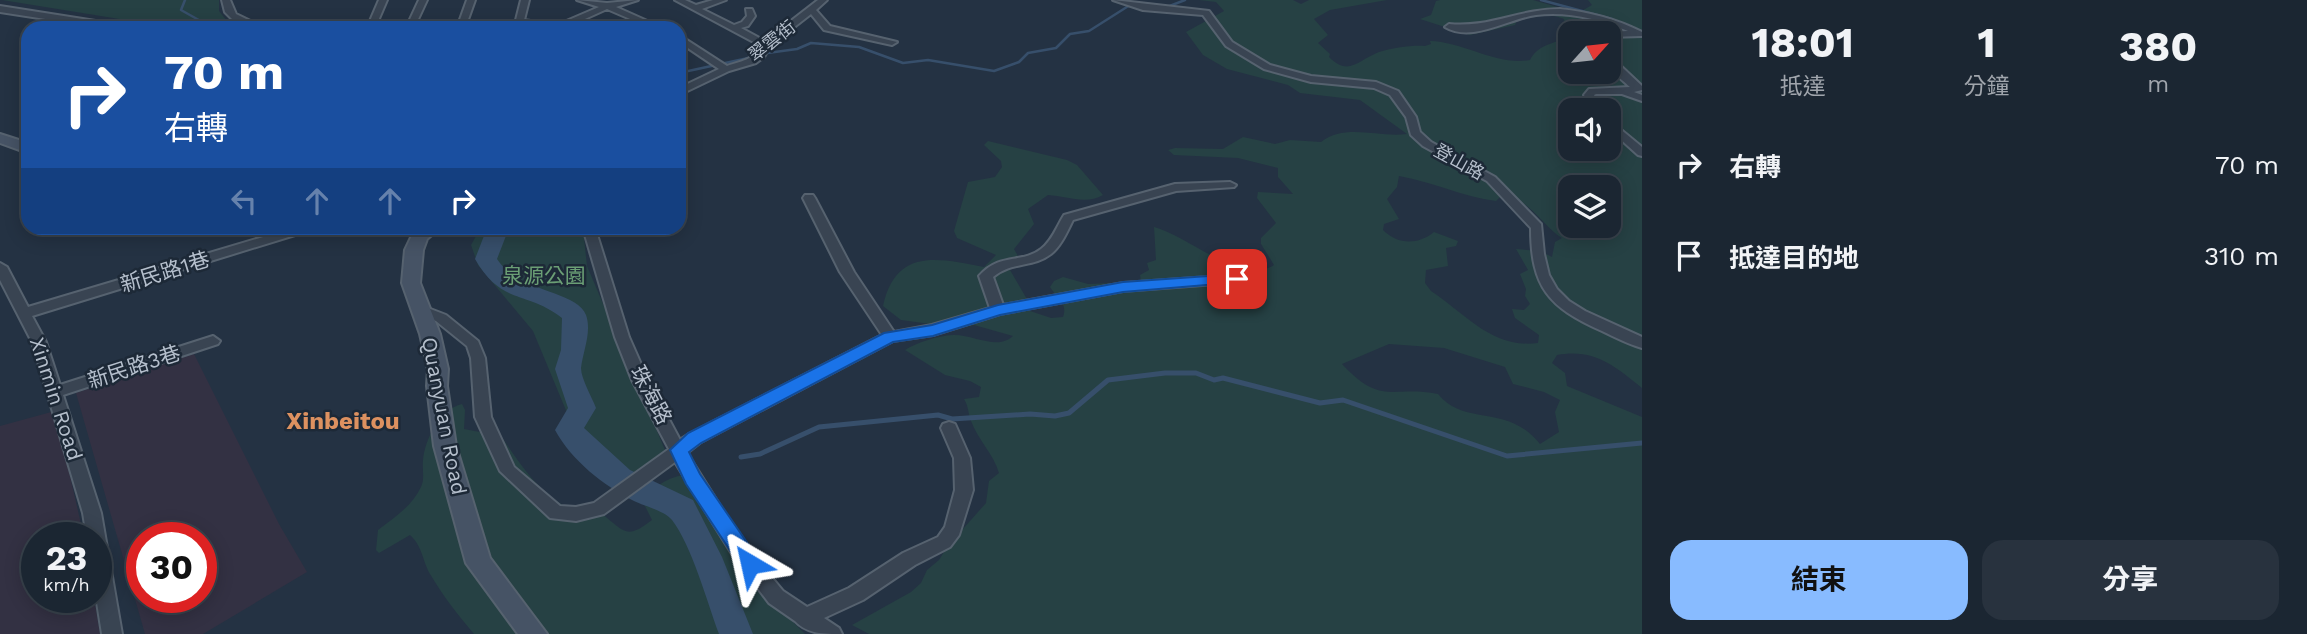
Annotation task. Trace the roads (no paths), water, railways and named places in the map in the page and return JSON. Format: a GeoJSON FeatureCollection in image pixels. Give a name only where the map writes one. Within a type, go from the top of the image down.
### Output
{"type":"FeatureCollection","features":[{"type":"Feature","properties":{"kind":"street"},"geometry":{"type":"LineString","coordinates":[[226,0],[229,13],[239,21]]}},
{"type":"Feature","properties":{"kind":"street"},"geometry":{"type":"LineString","coordinates":[[374,21],[383,0]]}},
{"type":"Feature","properties":{"kind":"street"},"geometry":{"type":"LineString","coordinates":[[414,21],[424,0]]}},
{"type":"Feature","properties":{"kind":"street"},"geometry":{"type":"LineString","coordinates":[[464,21],[471,0]]}},
{"type":"Feature","properties":{"kind":"street"},"geometry":{"type":"LineString","coordinates":[[520,21],[525,0]]}},
{"type":"Feature","properties":{"kind":"street"},"geometry":{"type":"LineString","coordinates":[[581,0],[607,6],[642,21]]}},
{"type":"Feature","properties":{"kind":"street"},"geometry":{"type":"LineString","coordinates":[[574,21],[607,6],[634,0]]}},
{"type":"Feature","properties":{"kind":"street"},"geometry":{"type":"LineString","coordinates":[[679,0],[766,45]]}},
{"type":"Feature","properties":{"kind":"street"},"geometry":{"type":"LineString","coordinates":[[696,8],[722,0]]}},
{"type":"Feature","properties":{"kind":"street","name":"翠雲街"},"geometry":{"type":"LineString","coordinates":[[686,89],[726,69],[753,61],[761,55],[766,45],[823,0]]}},
{"type":"Feature","properties":{"kind":"street","name":"登山路"},"geometry":{"type":"LineString","coordinates":[[1117,0],[1143,7],[1206,13],[1229,44],[1267,67],[1311,79],[1376,86],[1394,93],[1411,117],[1415,133],[1427,144],[1497,184],[1537,227],[1539,268],[1554,296],[1573,311],[1642,343]]}},
{"type":"Feature","properties":{"kind":"street"},"geometry":{"type":"LineString","coordinates":[[0,9],[76,21]]}},
{"type":"Feature","properties":{"kind":"street"},"geometry":{"type":"LineString","coordinates":[[812,10],[827,28],[892,42]]}},
{"type":"Feature","properties":{"kind":"street"},"geometry":{"type":"LineString","coordinates":[[733,27],[745,24],[751,16],[749,11]]}},
{"type":"Feature","properties":{"kind":"street"},"geometry":{"type":"LineString","coordinates":[[1449,27],[1479,30],[1532,13],[1550,12],[1603,21]]}},
{"type":"Feature","properties":{"kind":"street"},"geometry":{"type":"LineString","coordinates":[[1621,27],[1640,34],[1621,34]]}},
{"type":"Feature","properties":{"kind":"street"},"geometry":{"type":"LineString","coordinates":[[686,42],[726,69]]}},
{"type":"Feature","properties":{"kind":"street"},"geometry":{"type":"LineString","coordinates":[[1590,98],[1589,95],[1593,91],[1638,88],[1621,74]]}},
{"type":"Feature","properties":{"kind":"street"},"geometry":{"type":"LineString","coordinates":[[1623,91],[1642,98]]}},
{"type":"Feature","properties":{"kind":"street"},"geometry":{"type":"LineString","coordinates":[[1621,134],[1642,153]]}},
{"type":"Feature","properties":{"kind":"street"},"geometry":{"type":"LineString","coordinates":[[0,138],[21,146]]}},
{"type":"Feature","properties":{"kind":"street"},"geometry":{"type":"LineString","coordinates":[[998,310],[986,276],[997,265],[1009,260],[1040,256],[1049,250],[1068,218],[1175,188],[1230,185]]}},
{"type":"Feature","properties":{"kind":"street"},"geometry":{"type":"LineString","coordinates":[[809,198],[847,272],[890,337]]}},
{"type":"Feature","properties":{"kind":"street","name":"新民路1巷"},"geometry":{"type":"LineString","coordinates":[[25,313],[281,235]]}},
{"type":"Feature","properties":{"kind":"street","name":"Quanyuan Road"},"geometry":{"type":"LineString","coordinates":[[422,235],[414,250],[411,284],[438,369],[437,386],[445,446],[479,563],[534,634]]}},
{"type":"Feature","properties":{"kind":"street","name":"珠海路"},"geometry":{"type":"LineString","coordinates":[[591,235],[622,337],[640,380],[738,549],[776,597],[832,634]]}},
{"type":"Feature","properties":{"kind":"street","name":"Xinmin Road"},"geometry":{"type":"LineString","coordinates":[[0,267],[39,342],[93,522]]}},
{"type":"Feature","properties":{"kind":"street"},"geometry":{"type":"LineString","coordinates":[[420,309],[441,318],[472,344],[478,358],[483,417],[508,471],[556,513],[576,514],[598,509],[620,495],[695,438],[890,337],[933,330],[998,310],[1123,287],[1237,279]]}},
{"type":"Feature","properties":{"kind":"street","name":"新民路3巷"},"geometry":{"type":"LineString","coordinates":[[54,392],[212,341]]}},
{"type":"Feature","properties":{"kind":"street"},"geometry":{"type":"LineString","coordinates":[[804,618],[856,594],[909,559],[944,542],[953,530],[964,490],[962,458],[949,428]]}},
{"type":"Feature","properties":{"kind":"street","name":"Xinmin Road"},"geometry":{"type":"LineString","coordinates":[[108,613],[112,634]]}},
{"type":"Feature","properties":{"kind":"waterway"},"geometry":{"type":"LineString","coordinates":[[185,0],[181,10],[201,21]]}},
{"type":"Feature","properties":{"kind":"waterway"},"geometry":{"type":"LineString","coordinates":[[1167,7],[1185,0]]}},
{"type":"Feature","properties":{"kind":"waterway"},"geometry":{"type":"LineString","coordinates":[[1541,0],[1612,19]]}},
{"type":"Feature","properties":{"kind":"waterway"},"geometry":{"type":"LineString","coordinates":[[761,54],[797,49],[811,43],[859,47],[903,63],[928,60],[994,71],[1019,62],[1028,53],[1056,48],[1070,34],[1089,31],[1130,5]]}},
{"type":"Feature","properties":{"kind":"waterway"},"geometry":{"type":"LineString","coordinates":[[686,71],[753,57]]}},
{"type":"Feature","properties":{"kind":"waterway"},"geometry":{"type":"LineString","coordinates":[[495,235],[486,259],[504,283],[550,300],[574,315],[574,350],[568,369],[582,408],[569,430],[595,459],[619,478],[682,509],[706,557],[736,634]]}},
{"type":"Feature","properties":{"kind":"waterway"},"geometry":{"type":"LineString","coordinates":[[741,457],[760,454],[819,427],[938,415],[952,419],[1030,414],[1055,416],[1069,413],[1108,380],[1165,373],[1196,373],[1214,380],[1223,378],[1320,403],[1343,400],[1507,456],[1642,443]]}},
{"type":"Feature","properties":{"kind":"district","name":"Xinbeitou"},"geometry":{"type":"Point","coordinates":[343,421]}},
{"type":"Feature","properties":{"kind":"park label","name":"泉源公園"},"geometry":{"type":"Point","coordinates":[544,276]}}]}
